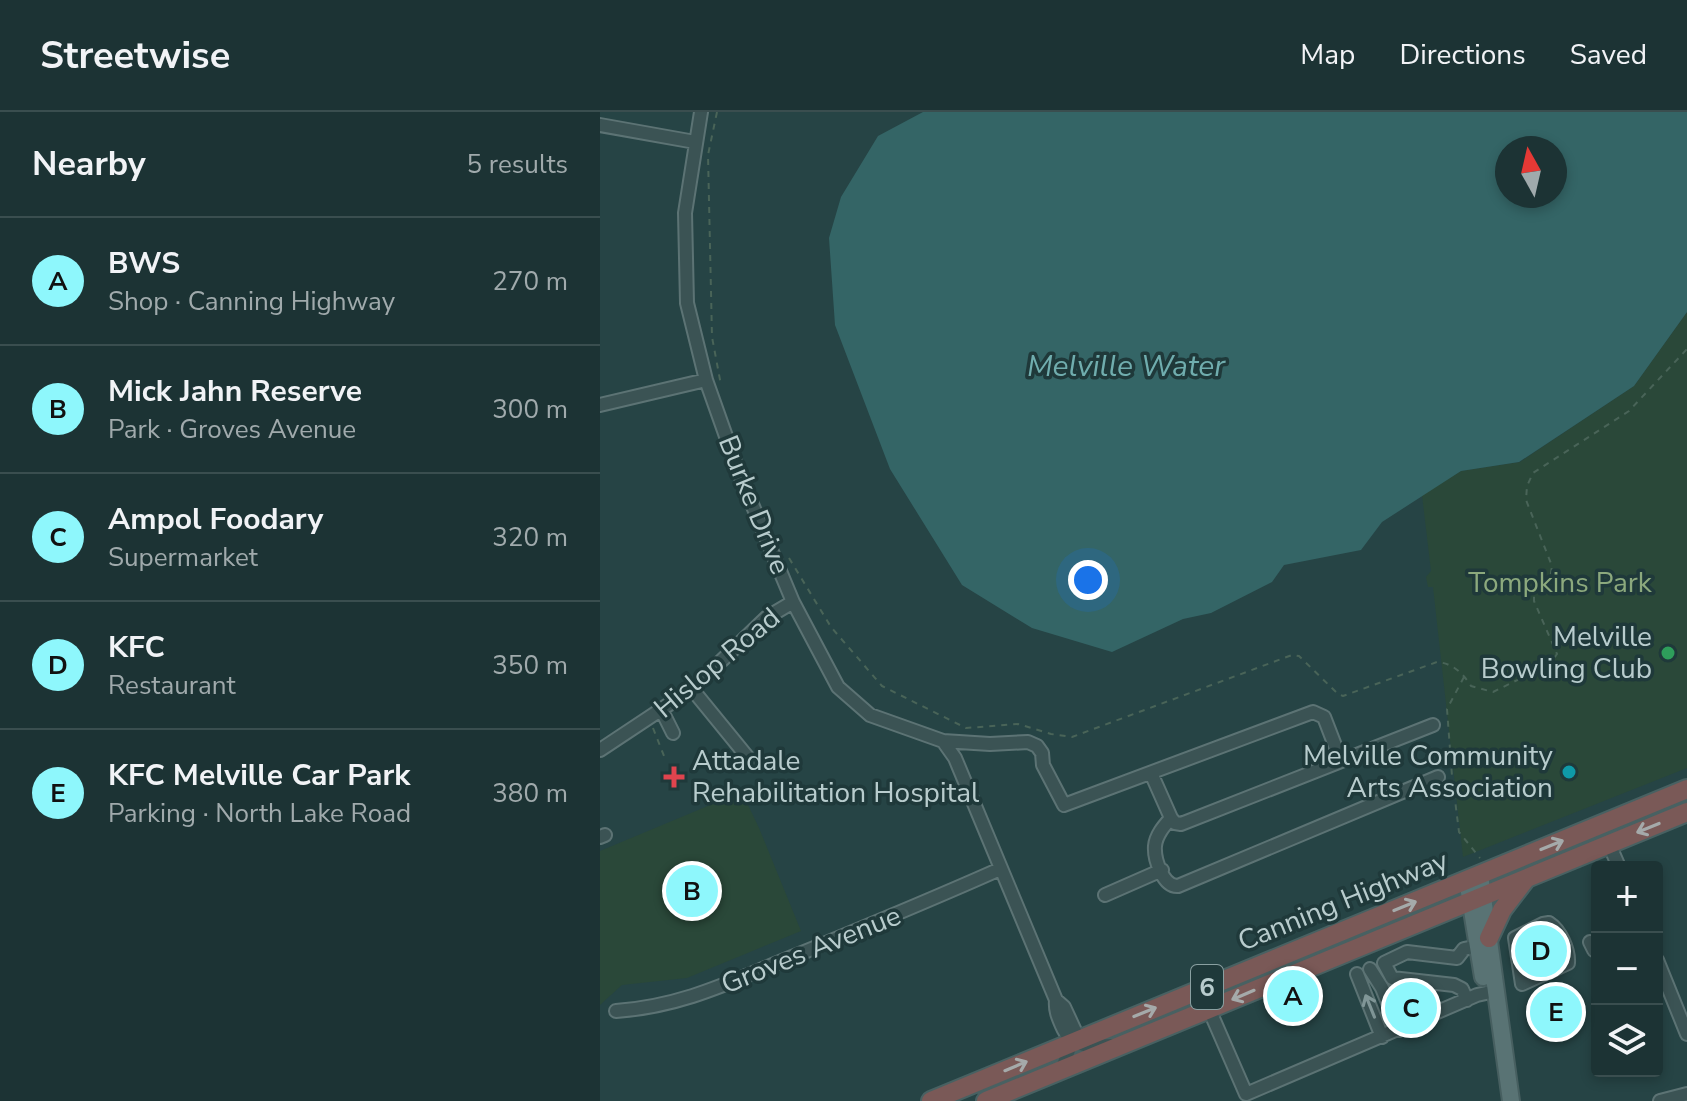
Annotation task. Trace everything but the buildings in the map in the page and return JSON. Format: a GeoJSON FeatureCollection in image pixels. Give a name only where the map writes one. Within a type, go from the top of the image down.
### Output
{"type":"FeatureCollection","features":[{"type":"Feature","properties":{"kind":"highway","name":"Canning Highway"},"geometry":{"type":"LineString","coordinates":[[931,1101],[1476,871],[1687,789]]}},
{"type":"Feature","properties":{"kind":"highway","name":"Canning Highway"},"geometry":{"type":"LineString","coordinates":[[986,1101],[1687,812]]}},
{"type":"Feature","properties":{"kind":"highway"},"geometry":{"type":"LineString","coordinates":[[1484,942],[1502,910],[1527,878]]}},
{"type":"Feature","properties":{"kind":"main road"},"geometry":{"type":"LineString","coordinates":[[1476,871],[1477,899],[1511,1101]]}},
{"type":"Feature","properties":{"kind":"main road"},"geometry":{"type":"LineString","coordinates":[[1484,942],[1486,993],[1501,1101]]}},
{"type":"Feature","properties":{"kind":"street","name":"Burke Drive"},"geometry":{"type":"LineString","coordinates":[[701,112],[685,213],[687,303],[706,380],[739,473],[793,602],[838,687],[870,715],[943,741],[990,744],[1028,742],[1037,746],[1042,753],[1043,765],[1064,805],[1151,773]]}},
{"type":"Feature","properties":{"kind":"street"},"geometry":{"type":"LineString","coordinates":[[600,125],[695,142]]}},
{"type":"Feature","properties":{"kind":"street"},"geometry":{"type":"LineString","coordinates":[[600,405],[706,380]]}},
{"type":"Feature","properties":{"kind":"street","name":"Hislop Road"},"geometry":{"type":"LineString","coordinates":[[600,750],[692,689],[766,618],[793,602]]}},
{"type":"Feature","properties":{"kind":"street"},"geometry":{"type":"LineString","coordinates":[[692,689],[712,719],[754,765]]}},
{"type":"Feature","properties":{"kind":"street"},"geometry":{"type":"LineString","coordinates":[[662,711],[673,733]]}},
{"type":"Feature","properties":{"kind":"street"},"geometry":{"type":"LineString","coordinates":[[1341,761],[1324,717],[1313,712],[1151,773],[1171,818],[1181,824],[1433,725]]}},
{"type":"Feature","properties":{"kind":"street"},"geometry":{"type":"LineString","coordinates":[[943,741],[955,758],[1056,1000],[1064,1007],[1076,1033],[1061,1070]]}},
{"type":"Feature","properties":{"kind":"street"},"geometry":{"type":"LineString","coordinates":[[1171,818],[1155,843],[1155,856],[1167,883],[1178,886],[1438,777]]}},
{"type":"Feature","properties":{"kind":"street"},"geometry":{"type":"LineString","coordinates":[[1609,844],[1616,861]]}},
{"type":"Feature","properties":{"kind":"street","name":"Groves Avenue"},"geometry":{"type":"LineString","coordinates":[[616,1011],[652,1008],[704,994],[903,913],[1000,869]]}},
{"type":"Feature","properties":{"kind":"street"},"geometry":{"type":"LineString","coordinates":[[1105,895],[1162,870]]}},
{"type":"Feature","properties":{"kind":"street"},"geometry":{"type":"LineString","coordinates":[[1543,924],[1554,926],[1568,955],[1568,963],[1522,984],[1515,938],[1543,924]]}},
{"type":"Feature","properties":{"kind":"street"},"geometry":{"type":"LineString","coordinates":[[1400,930],[1407,952]]}},
{"type":"Feature","properties":{"kind":"street"},"geometry":{"type":"LineString","coordinates":[[1364,972],[1407,952],[1457,958],[1464,949],[1484,942]]}},
{"type":"Feature","properties":{"kind":"street"},"geometry":{"type":"LineString","coordinates":[[1348,952],[1382,988],[1399,1030]]}},
{"type":"Feature","properties":{"kind":"street"},"geometry":{"type":"LineString","coordinates":[[1384,963],[1392,978],[1458,986],[1467,1000]]}},
{"type":"Feature","properties":{"kind":"street"},"geometry":{"type":"LineString","coordinates":[[1364,972],[1382,1037]]}},
{"type":"Feature","properties":{"kind":"street"},"geometry":{"type":"LineString","coordinates":[[1663,975],[1687,1034]]}},
{"type":"Feature","properties":{"kind":"street"},"geometry":{"type":"LineString","coordinates":[[1209,1009],[1246,1094],[1486,993]]}},
{"type":"Feature","properties":{"kind":"street"},"geometry":{"type":"LineString","coordinates":[[1073,1042],[1086,1047],[1122,1045]]}},
{"type":"Feature","properties":{"kind":"street"},"geometry":{"type":"LineString","coordinates":[[1660,1101],[1687,1094]]}},
{"type":"Feature","properties":{"kind":"path"},"geometry":{"type":"LineString","coordinates":[[717,112],[708,155],[712,337],[722,387]]}},
{"type":"Feature","properties":{"kind":"path"},"geometry":{"type":"LineString","coordinates":[[784,551],[831,627],[882,686],[966,728],[1018,724],[1072,737],[1292,655],[1299,656],[1343,696],[1437,662],[1448,663],[1465,676],[1471,686],[1493,692],[1550,664],[1557,654],[1537,609],[1534,594],[1550,580],[1552,566],[1526,500],[1527,486],[1533,473],[1629,411],[1687,349]]}},
{"type":"Feature","properties":{"kind":"path"},"geometry":{"type":"LineString","coordinates":[[1465,676],[1447,709],[1459,832],[1476,871]]}},
{"type":"Feature","properties":{"kind":"path"},"geometry":{"type":"LineString","coordinates":[[648,720],[666,761]]}},
{"type":"Feature","properties":{"kind":"green space","name":"Tompkins Park"},"geometry":{"type":"Polygon","coordinates":[[[1687,312],[1687,768],[1463,857],[1433,587],[1428,587],[1426,577],[1431,571],[1422,495],[1461,471],[1520,462],[1634,386],[1687,312]]]}},
{"type":"Feature","properties":{"kind":"green space"},"geometry":{"type":"Polygon","coordinates":[[[739,786],[801,931],[687,978],[622,985],[600,1005],[600,851],[727,798],[739,786]]]}},
{"type":"Feature","properties":{"kind":"water","name":"Melville Water"},"geometry":{"type":"Polygon","coordinates":[[[923,112],[1687,112],[1687,312],[1634,386],[1519,462],[1461,471],[1382,522],[1361,550],[1284,565],[1272,582],[1211,613],[1183,619],[1112,652],[1032,628],[962,585],[890,469],[835,325],[829,238],[841,197],[878,136],[923,112]]]}},
{"type":"Feature","properties":{"kind":"place","name":"Melville Bowling Club"},"geometry":{"type":"Point","coordinates":[1668,653]}},
{"type":"Feature","properties":{"kind":"place","name":"Melville Community Arts Association"},"geometry":{"type":"Point","coordinates":[1569,772]}},
{"type":"Feature","properties":{"kind":"place","name":"Attadale Rehabilitation Hospital"},"geometry":{"type":"Point","coordinates":[674,777]}},
{"type":"Feature","properties":{"kind":"place","name":"Mick Jahn Reserve"},"geometry":{"type":"Point","coordinates":[692,891]}},
{"type":"Feature","properties":{"kind":"place","name":"KFC"},"geometry":{"type":"Point","coordinates":[1541,951]}},
{"type":"Feature","properties":{"kind":"place","name":"BWS"},"geometry":{"type":"Point","coordinates":[1293,996]}},
{"type":"Feature","properties":{"kind":"place","name":"Ampol Foodary"},"geometry":{"type":"Point","coordinates":[1411,1008]}},
{"type":"Feature","properties":{"kind":"place","name":"KFC Melville Car Park"},"geometry":{"type":"Point","coordinates":[1556,1012]}}]}
